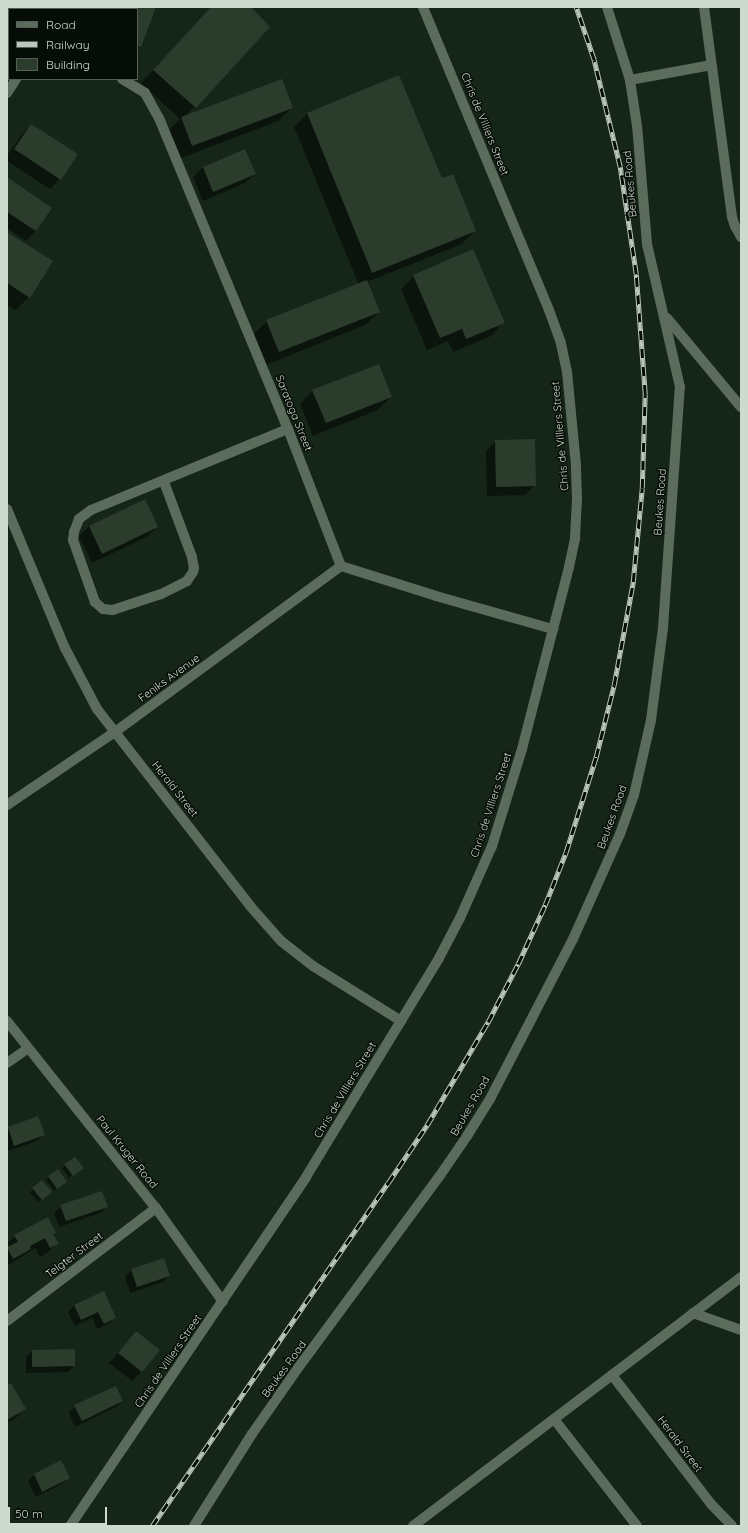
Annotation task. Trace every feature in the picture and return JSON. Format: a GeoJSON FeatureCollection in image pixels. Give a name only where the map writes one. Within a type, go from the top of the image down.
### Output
{"type":"FeatureCollection","features":[{"type":"Feature","properties":{"kind":"street","name":"Chris de Villiers Street"},"geometry":{"type":"LineString","coordinates":[[70,1526],[223,1302],[306,1177],[439,958],[460,918],[492,846],[522,749],[575,538],[577,498],[576,465],[567,372],[560,343],[549,310],[423,7]]}},
{"type":"Feature","properties":{"kind":"street","name":"Beukes Road"},"geometry":{"type":"LineString","coordinates":[[194,1526],[218,1486],[273,1404],[439,1178],[490,1099],[573,939],[620,834],[634,794],[651,720],[663,628],[680,387],[647,244],[637,126],[630,80],[607,7]]}},
{"type":"Feature","properties":{"kind":"street"},"geometry":{"type":"LineString","coordinates":[[704,7],[732,217],[741,237]]}},
{"type":"Feature","properties":{"kind":"street"},"geometry":{"type":"LineString","coordinates":[[630,80],[712,65]]}},
{"type":"Feature","properties":{"kind":"street"},"geometry":{"type":"LineString","coordinates":[[7,93],[15,80]]}},
{"type":"Feature","properties":{"kind":"street","name":"Saratoga Street"},"geometry":{"type":"LineString","coordinates":[[124,80],[145,93],[159,118],[288,430],[342,566]]}},
{"type":"Feature","properties":{"kind":"street"},"geometry":{"type":"LineString","coordinates":[[663,314],[741,407]]}},
{"type":"Feature","properties":{"kind":"street"},"geometry":{"type":"LineString","coordinates":[[164,482],[192,557],[194,568],[193,572],[187,581],[161,594],[113,610],[103,609],[95,602],[73,540],[76,525],[79,519],[91,510],[164,482],[288,430]]}},
{"type":"Feature","properties":{"kind":"street","name":"Herald Street"},"geometry":{"type":"LineString","coordinates":[[7,509],[78,675],[97,709],[251,906],[281,941],[313,966],[401,1021]]}},
{"type":"Feature","properties":{"kind":"street"},"geometry":{"type":"LineString","coordinates":[[342,566],[436,596],[552,629]]}},
{"type":"Feature","properties":{"kind":"street","name":"Feniks Avenue"},"geometry":{"type":"LineString","coordinates":[[7,805],[116,732],[342,566]]}},
{"type":"Feature","properties":{"kind":"street","name":"Paul Kruger Road"},"geometry":{"type":"LineString","coordinates":[[7,1021],[27,1049],[156,1208],[223,1302]]}},
{"type":"Feature","properties":{"kind":"street"},"geometry":{"type":"LineString","coordinates":[[7,1063],[27,1049]]}},
{"type":"Feature","properties":{"kind":"street","name":"Telgter Street"},"geometry":{"type":"LineString","coordinates":[[7,1321],[156,1208]]}},
{"type":"Feature","properties":{"kind":"street"},"geometry":{"type":"LineString","coordinates":[[413,1526],[741,1277]]}},
{"type":"Feature","properties":{"kind":"street"},"geometry":{"type":"LineString","coordinates":[[693,1313],[741,1330]]}},
{"type":"Feature","properties":{"kind":"street","name":"Herald Street"},"geometry":{"type":"LineString","coordinates":[[612,1375],[711,1504],[732,1526]]}},
{"type":"Feature","properties":{"kind":"street"},"geometry":{"type":"LineString","coordinates":[[554,1419],[637,1526]]}},
{"type":"Feature","properties":{"kind":"building"},"geometry":{"type":"Polygon","coordinates":[[[156,7],[141,47],[138,46],[138,8],[94,8],[156,7]]]}},
{"type":"Feature","properties":{"kind":"building"},"geometry":{"type":"Polygon","coordinates":[[[211,7],[251,7],[270,27],[196,108],[153,70],[211,7]]]}},
{"type":"Feature","properties":{"kind":"building"},"geometry":{"type":"Polygon","coordinates":[[[399,75],[442,178],[453,174],[476,231],[372,273],[307,113],[399,75]]]}},
{"type":"Feature","properties":{"kind":"building"},"geometry":{"type":"Polygon","coordinates":[[[282,79],[293,108],[192,146],[181,117],[282,79]]]}},
{"type":"Feature","properties":{"kind":"building"},"geometry":{"type":"Polygon","coordinates":[[[31,124],[78,154],[61,180],[14,149],[31,124]]]}},
{"type":"Feature","properties":{"kind":"building"},"geometry":{"type":"Polygon","coordinates":[[[245,149],[256,174],[213,192],[203,167],[245,149]]]}},
{"type":"Feature","properties":{"kind":"building"},"geometry":{"type":"Polygon","coordinates":[[[7,177],[52,208],[36,231],[7,212],[7,177]]]}},
{"type":"Feature","properties":{"kind":"building"},"geometry":{"type":"Polygon","coordinates":[[[7,232],[53,261],[30,298],[7,283],[7,232]]]}},
{"type":"Feature","properties":{"kind":"building"},"geometry":{"type":"Polygon","coordinates":[[[473,249],[505,323],[466,339],[462,329],[440,338],[413,275],[473,249]]]}},
{"type":"Feature","properties":{"kind":"building"},"geometry":{"type":"Polygon","coordinates":[[[367,280],[380,312],[279,352],[266,320],[367,280]]]}},
{"type":"Feature","properties":{"kind":"building"},"geometry":{"type":"Polygon","coordinates":[[[379,364],[392,397],[326,423],[312,390],[379,364]]]}},
{"type":"Feature","properties":{"kind":"building"},"geometry":{"type":"Polygon","coordinates":[[[535,439],[536,486],[496,487],[495,440],[535,439]]]}},
{"type":"Feature","properties":{"kind":"building"},"geometry":{"type":"Polygon","coordinates":[[[145,499],[158,527],[102,554],[89,526],[145,499]]]}},
{"type":"Feature","properties":{"kind":"building"},"geometry":{"type":"Polygon","coordinates":[[[38,1116],[45,1135],[14,1146],[8,1127],[38,1116]]]}},
{"type":"Feature","properties":{"kind":"building"},"geometry":{"type":"Polygon","coordinates":[[[75,1157],[84,1168],[73,1176],[64,1164],[75,1157]]]}},
{"type":"Feature","properties":{"kind":"building"},"geometry":{"type":"Polygon","coordinates":[[[58,1169],[67,1182],[57,1189],[48,1176],[58,1169]]]}},
{"type":"Feature","properties":{"kind":"building"},"geometry":{"type":"Polygon","coordinates":[[[42,1180],[52,1192],[42,1200],[32,1188],[42,1180]]]}},
{"type":"Feature","properties":{"kind":"building"},"geometry":{"type":"Polygon","coordinates":[[[102,1191],[108,1207],[66,1221],[60,1205],[102,1191]]]}},
{"type":"Feature","properties":{"kind":"building"},"geometry":{"type":"Polygon","coordinates":[[[48,1217],[56,1233],[53,1234],[59,1244],[50,1248],[45,1238],[30,1246],[31,1249],[13,1259],[7,1247],[18,1242],[14,1235],[48,1217]]]}},
{"type":"Feature","properties":{"kind":"building"},"geometry":{"type":"Polygon","coordinates":[[[164,1258],[170,1276],[137,1287],[131,1269],[164,1258]]]}},
{"type":"Feature","properties":{"kind":"building"},"geometry":{"type":"Polygon","coordinates":[[[104,1291],[116,1318],[104,1324],[98,1312],[81,1320],[74,1305],[104,1291]]]}},
{"type":"Feature","properties":{"kind":"building"},"geometry":{"type":"Polygon","coordinates":[[[136,1331],[160,1350],[142,1372],[118,1353],[136,1331]]]}},
{"type":"Feature","properties":{"kind":"building"},"geometry":{"type":"Polygon","coordinates":[[[75,1349],[75,1366],[32,1367],[32,1350],[75,1349]]]}},
{"type":"Feature","properties":{"kind":"building"},"geometry":{"type":"Polygon","coordinates":[[[11,1383],[26,1409],[7,1420],[7,1385],[11,1383]]]}},
{"type":"Feature","properties":{"kind":"building"},"geometry":{"type":"Polygon","coordinates":[[[116,1386],[123,1401],[82,1421],[74,1405],[116,1386]]]}},
{"type":"Feature","properties":{"kind":"building"},"geometry":{"type":"Polygon","coordinates":[[[61,1460],[70,1478],[42,1492],[34,1474],[61,1460]]]}},
{"type":"Feature","properties":{"kind":"railway"},"geometry":{"type":"LineString","coordinates":[[152,1526],[427,1125],[488,1022],[518,964],[545,905],[566,852],[596,757],[614,685],[633,582],[642,488],[645,394],[636,274],[620,167],[594,60],[576,7]]}}]}
